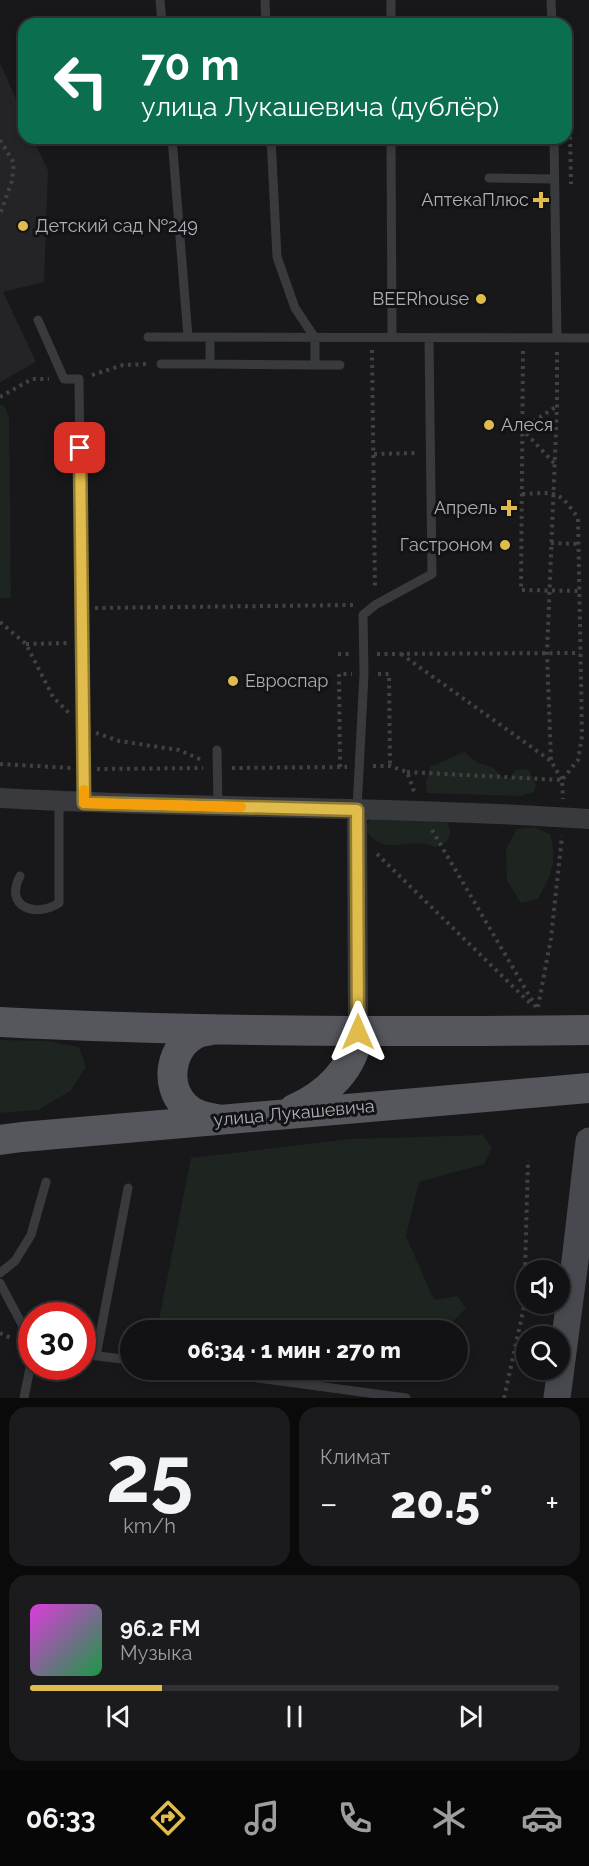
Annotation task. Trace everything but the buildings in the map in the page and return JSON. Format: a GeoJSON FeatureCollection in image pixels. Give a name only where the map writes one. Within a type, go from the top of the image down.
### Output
{"type":"FeatureCollection","features":[{"type":"Feature","properties":{"kind":"main road"},"geometry":{"type":"LineString","coordinates":[[0,1022],[105,1028],[358,1032],[589,1030]]}},
{"type":"Feature","properties":{"kind":"main road"},"geometry":{"type":"LineString","coordinates":[[215,1029],[198,1033],[184,1044],[175,1058],[172,1076],[176,1093],[186,1107],[201,1117],[218,1119]]}},
{"type":"Feature","properties":{"kind":"main road"},"geometry":{"type":"LineString","coordinates":[[283,1114],[310,1102],[332,1085],[348,1063],[358,1032]]}},
{"type":"Feature","properties":{"kind":"main road","name":"улица Лукашевича"},"geometry":{"type":"LineString","coordinates":[[0,1140],[589,1088]]}},
{"type":"Feature","properties":{"kind":"main road"},"geometry":{"type":"LineString","coordinates":[[556,1398],[582,1262],[589,1141]]}},
{"type":"Feature","properties":{"kind":"street"},"geometry":{"type":"LineString","coordinates":[[0,798],[84,803],[589,819]]}},
{"type":"Feature","properties":{"kind":"street"},"geometry":{"type":"LineString","coordinates":[[357,810],[358,1032]]}},
{"type":"Feature","properties":{"kind":"lane"},"geometry":{"type":"LineString","coordinates":[[160,0],[162,18]]}},
{"type":"Feature","properties":{"kind":"lane"},"geometry":{"type":"LineString","coordinates":[[265,0],[266,18]]}},
{"type":"Feature","properties":{"kind":"lane"},"geometry":{"type":"LineString","coordinates":[[391,0],[391,18]]}},
{"type":"Feature","properties":{"kind":"lane"},"geometry":{"type":"LineString","coordinates":[[551,0],[552,18]]}},
{"type":"Feature","properties":{"kind":"lane"},"geometry":{"type":"LineString","coordinates":[[172,144],[188,337]]}},
{"type":"Feature","properties":{"kind":"lane"},"geometry":{"type":"LineString","coordinates":[[271,144],[277,257],[295,308],[315,338],[315,365]]}},
{"type":"Feature","properties":{"kind":"lane"},"geometry":{"type":"LineString","coordinates":[[391,144],[392,338]]}},
{"type":"Feature","properties":{"kind":"lane"},"geometry":{"type":"LineString","coordinates":[[554,144],[557,338]]}},
{"type":"Feature","properties":{"kind":"lane"},"geometry":{"type":"LineString","coordinates":[[489,178],[554,179]]}},
{"type":"Feature","properties":{"kind":"lane"},"geometry":{"type":"LineString","coordinates":[[38,320],[64,380],[79,379],[84,803]]}},
{"type":"Feature","properties":{"kind":"lane"},"geometry":{"type":"LineString","coordinates":[[148,337],[589,339]]}},
{"type":"Feature","properties":{"kind":"lane"},"geometry":{"type":"LineString","coordinates":[[210,337],[210,364]]}},
{"type":"Feature","properties":{"kind":"lane"},"geometry":{"type":"LineString","coordinates":[[357,810],[364,654],[363,615],[375,605],[432,574],[429,338]]}},
{"type":"Feature","properties":{"kind":"lane"},"geometry":{"type":"LineString","coordinates":[[161,364],[340,365]]}},
{"type":"Feature","properties":{"kind":"lane"},"geometry":{"type":"LineString","coordinates":[[217,750],[218,806]]}},
{"type":"Feature","properties":{"kind":"lane"},"geometry":{"type":"LineString","coordinates":[[20,876],[15,888],[17,899],[25,908],[49,909],[59,903],[59,801]]}},
{"type":"Feature","properties":{"kind":"lane"},"geometry":{"type":"LineString","coordinates":[[0,1273],[15,1261],[31,1235],[46,1182]]}},
{"type":"Feature","properties":{"kind":"lane"},"geometry":{"type":"LineString","coordinates":[[120,1359],[96,1356],[128,1188]]}},
{"type":"Feature","properties":{"kind":"lane"},"geometry":{"type":"LineString","coordinates":[[0,1283],[18,1316]]}},
{"type":"Feature","properties":{"kind":"lane"},"geometry":{"type":"LineString","coordinates":[[24,1398],[28,1380]]}},
{"type":"Feature","properties":{"kind":"lane"},"geometry":{"type":"LineString","coordinates":[[272,1380],[406,1398]]}},
{"type":"Feature","properties":{"kind":"path"},"geometry":{"type":"LineString","coordinates":[[0,140],[14,163],[12,181],[0,214]]}},
{"type":"Feature","properties":{"kind":"path"},"geometry":{"type":"LineString","coordinates":[[82,608],[375,605],[372,338]]}},
{"type":"Feature","properties":{"kind":"path"},"geometry":{"type":"LineString","coordinates":[[523,338],[521,590],[579,591]]}},
{"type":"Feature","properties":{"kind":"path"},"geometry":{"type":"LineString","coordinates":[[551,761],[547,652],[557,406],[557,338]]}},
{"type":"Feature","properties":{"kind":"path"},"geometry":{"type":"LineString","coordinates":[[79,379],[123,365],[161,364]]}},
{"type":"Feature","properties":{"kind":"path"},"geometry":{"type":"LineString","coordinates":[[0,397],[32,380]]}},
{"type":"Feature","properties":{"kind":"path"},"geometry":{"type":"LineString","coordinates":[[522,429],[557,406]]}},
{"type":"Feature","properties":{"kind":"path"},"geometry":{"type":"LineString","coordinates":[[522,429],[554,463]]}},
{"type":"Feature","properties":{"kind":"path"},"geometry":{"type":"LineString","coordinates":[[374,454],[430,453]]}},
{"type":"Feature","properties":{"kind":"path"},"geometry":{"type":"LineString","coordinates":[[522,494],[553,493],[565,499],[578,518],[582,749],[578,760],[562,780]]}},
{"type":"Feature","properties":{"kind":"path"},"geometry":{"type":"LineString","coordinates":[[552,543],[579,544]]}},
{"type":"Feature","properties":{"kind":"path"},"geometry":{"type":"LineString","coordinates":[[0,622],[26,644],[53,697],[83,728],[119,741],[179,750],[218,768]]}},
{"type":"Feature","properties":{"kind":"path"},"geometry":{"type":"LineString","coordinates":[[26,644],[82,643]]}},
{"type":"Feature","properties":{"kind":"path"},"geometry":{"type":"LineString","coordinates":[[338,654],[580,653]]}},
{"type":"Feature","properties":{"kind":"path"},"geometry":{"type":"LineString","coordinates":[[400,654],[551,761],[562,780],[564,818],[551,938],[538,1011]]}},
{"type":"Feature","properties":{"kind":"path"},"geometry":{"type":"LineString","coordinates":[[0,764],[83,769],[390,766],[407,772],[562,780]]}},
{"type":"Feature","properties":{"kind":"path"},"geometry":{"type":"LineString","coordinates":[[407,772],[421,813],[538,1011]]}},
{"type":"Feature","properties":{"kind":"path"},"geometry":{"type":"LineString","coordinates":[[357,843],[379,856],[538,1011]]}},
{"type":"Feature","properties":{"kind":"path"},"geometry":{"type":"LineString","coordinates":[[504,1398],[525,1307],[528,1160]]}},
{"type":"Feature","properties":{"kind":"shaded area","name":"Детский сад №249"},"geometry":{"type":"Polygon","coordinates":[[[0,63],[18,104],[18,144],[36,144],[48,171],[44,282],[3,292],[36,362],[0,382],[0,63]]]}},
{"type":"Feature","properties":{"kind":"shaded area"},"geometry":{"type":"Polygon","coordinates":[[[0,405],[5,406],[9,419],[11,598],[0,598],[0,405]]]}},
{"type":"Feature","properties":{"kind":"shaded area"},"geometry":{"type":"Polygon","coordinates":[[[464,752],[478,763],[492,767],[507,781],[516,770],[528,769],[536,785],[534,792],[520,796],[427,793],[426,783],[430,767],[464,752]]]}},
{"type":"Feature","properties":{"kind":"shaded area"},"geometry":{"type":"Polygon","coordinates":[[[386,816],[447,822],[451,832],[447,842],[435,847],[415,843],[388,845],[372,838],[365,828],[370,819],[386,816]]]}},
{"type":"Feature","properties":{"kind":"shaded area"},"geometry":{"type":"Polygon","coordinates":[[[534,827],[550,834],[553,853],[552,868],[538,899],[521,903],[507,880],[506,849],[517,829],[534,827]]]}},
{"type":"Feature","properties":{"kind":"shaded area"},"geometry":{"type":"Polygon","coordinates":[[[0,1040],[46,1041],[79,1047],[86,1067],[70,1091],[38,1110],[0,1113],[0,1040]]]}},
{"type":"Feature","properties":{"kind":"shaded area"},"geometry":{"type":"Polygon","coordinates":[[[483,1135],[492,1148],[484,1164],[419,1182],[406,1236],[434,1300],[457,1296],[466,1308],[454,1320],[159,1320],[191,1158],[350,1139],[483,1135]]]}},
{"type":"Feature","properties":{"kind":"slow traffic"},"geometry":{"type":"LineString","coordinates":[[84,790],[84,803],[241,807]]}},
{"type":"Feature","properties":{"kind":"place","name":"АптекаПлюс"},"geometry":{"type":"Point","coordinates":[541,200]}},
{"type":"Feature","properties":{"kind":"place","name":"Детский сад №249"},"geometry":{"type":"Point","coordinates":[23,226]}},
{"type":"Feature","properties":{"kind":"place","name":"BEERhouse"},"geometry":{"type":"Point","coordinates":[481,299]}},
{"type":"Feature","properties":{"kind":"place","name":"Алеся"},"geometry":{"type":"Point","coordinates":[489,425]}},
{"type":"Feature","properties":{"kind":"place","name":"Апрель"},"geometry":{"type":"Point","coordinates":[509,508]}},
{"type":"Feature","properties":{"kind":"place","name":"Гастроном"},"geometry":{"type":"Point","coordinates":[505,545]}},
{"type":"Feature","properties":{"kind":"place","name":"Евроспар"},"geometry":{"type":"Point","coordinates":[233,681]}},
{"type":"Feature","properties":{"kind":"route"},"geometry":{"type":"LineString","coordinates":[[80,448],[84,803],[357,810],[358,1032]]}}]}
